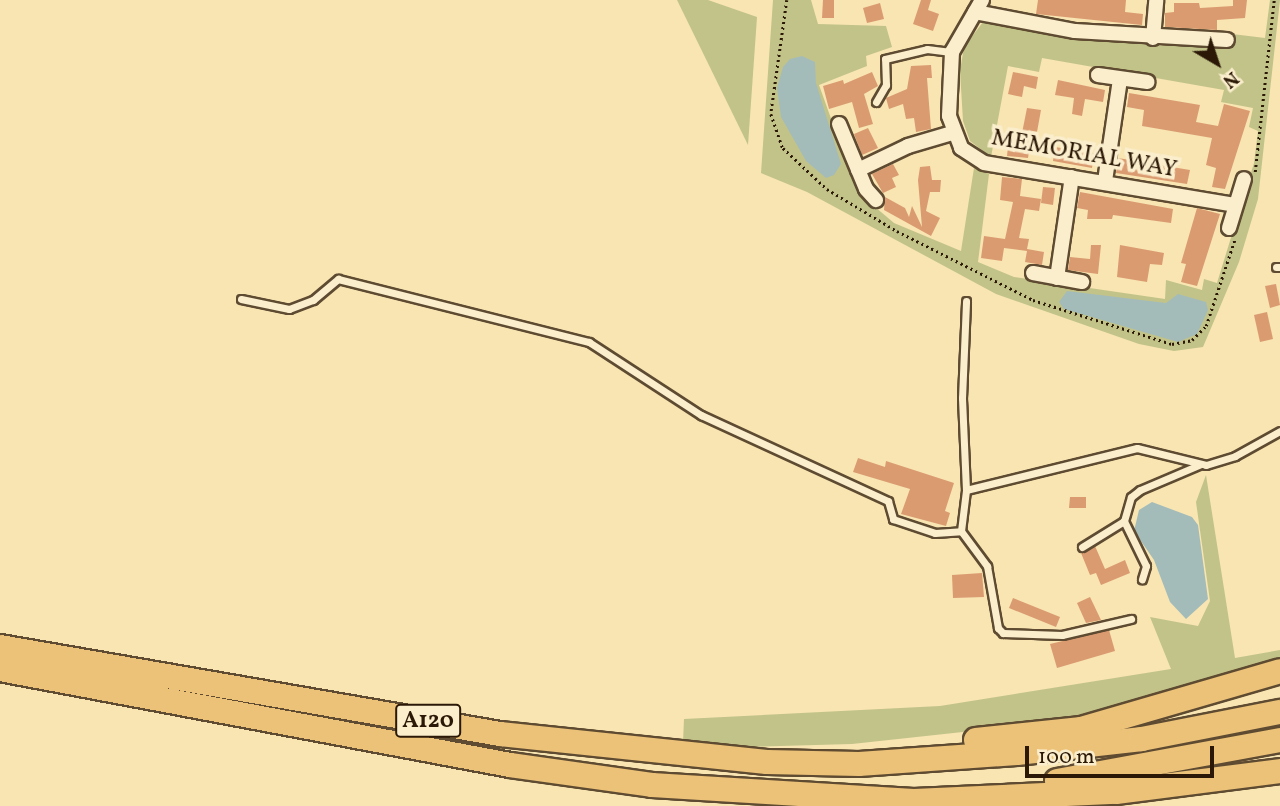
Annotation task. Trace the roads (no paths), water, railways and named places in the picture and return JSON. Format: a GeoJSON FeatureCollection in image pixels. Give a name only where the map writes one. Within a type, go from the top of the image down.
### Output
{"type":"FeatureCollection","features":[{"type":"Feature","properties":{"kind":"highway","name":"A120"},"geometry":{"type":"LineString","coordinates":[[0,647],[514,736],[738,761],[859,764],[1142,739],[1280,712]]}},
{"type":"Feature","properties":{"kind":"highway","name":"A120"},"geometry":{"type":"LineString","coordinates":[[0,669],[510,765],[652,785],[915,801],[1116,792],[1280,771]]}},
{"type":"Feature","properties":{"kind":"highway","name":"A120"},"geometry":{"type":"LineString","coordinates":[[859,764],[963,741],[1081,729],[1280,671]]}},
{"type":"Feature","properties":{"kind":"highway","name":"A120"},"geometry":{"type":"LineString","coordinates":[[836,798],[1058,781],[1280,740]]}},
{"type":"Feature","properties":{"kind":"street"},"geometry":{"type":"LineString","coordinates":[[1153,38],[1156,0]]}},
{"type":"Feature","properties":{"kind":"street"},"geometry":{"type":"LineString","coordinates":[[858,170],[908,146],[952,133],[949,116],[952,52],[979,6],[1075,31],[1153,38],[1227,40]]}},
{"type":"Feature","properties":{"kind":"street"},"geometry":{"type":"LineString","coordinates":[[1098,75],[1148,82]]}},
{"type":"Feature","properties":{"kind":"street"},"geometry":{"type":"LineString","coordinates":[[1105,181],[1120,79]]}},
{"type":"Feature","properties":{"kind":"street"},"geometry":{"type":"LineString","coordinates":[[839,124],[858,170],[876,200]]}},
{"type":"Feature","properties":{"kind":"street","name":"MEMORIAL WAY"},"geometry":{"type":"LineString","coordinates":[[952,133],[961,148],[984,163],[1105,181],[1236,205]]}},
{"type":"Feature","properties":{"kind":"street"},"geometry":{"type":"LineString","coordinates":[[1057,278],[1072,177]]}},
{"type":"Feature","properties":{"kind":"street"},"geometry":{"type":"LineString","coordinates":[[1234,227],[1236,205],[1248,179]]}},
{"type":"Feature","properties":{"kind":"street"},"geometry":{"type":"LineString","coordinates":[[1033,273],[1082,282]]}},
{"type":"Feature","properties":{"kind":"lane"},"geometry":{"type":"LineString","coordinates":[[876,102],[886,85],[885,59],[927,49],[952,52]]}},
{"type":"Feature","properties":{"kind":"lane"},"geometry":{"type":"LineString","coordinates":[[241,299],[289,309],[313,300],[338,279],[589,342],[701,415],[888,500],[893,519],[935,534],[961,531]]}},
{"type":"Feature","properties":{"kind":"lane"},"geometry":{"type":"LineString","coordinates":[[966,301],[962,398],[966,490],[961,531],[987,566],[998,628],[1003,634],[1062,635],[1131,619]]}},
{"type":"Feature","properties":{"kind":"lane"},"geometry":{"type":"LineString","coordinates":[[1082,547],[1124,521],[1137,492],[1200,465],[1235,456],[1280,431]]}},
{"type":"Feature","properties":{"kind":"lane"},"geometry":{"type":"LineString","coordinates":[[966,490],[1137,447],[1200,465]]}},
{"type":"Feature","properties":{"kind":"lane"},"geometry":{"type":"LineString","coordinates":[[1124,521],[1146,566],[1142,579]]}},
{"type":"Feature","properties":{"kind":"water"},"geometry":{"type":"Polygon","coordinates":[[[802,56],[815,62],[816,83],[841,164],[834,175],[826,178],[806,161],[781,117],[777,88],[783,67],[790,59],[802,56]]]}},
{"type":"Feature","properties":{"kind":"water"},"geometry":{"type":"Polygon","coordinates":[[[1067,291],[1166,303],[1178,294],[1206,302],[1208,310],[1197,334],[1178,342],[1064,309],[1059,302],[1067,291]]]}},
{"type":"Feature","properties":{"kind":"water"},"geometry":{"type":"Polygon","coordinates":[[[1152,502],[1192,517],[1198,525],[1208,599],[1186,619],[1170,602],[1154,560],[1134,531],[1139,510],[1152,502]]]}}]}
